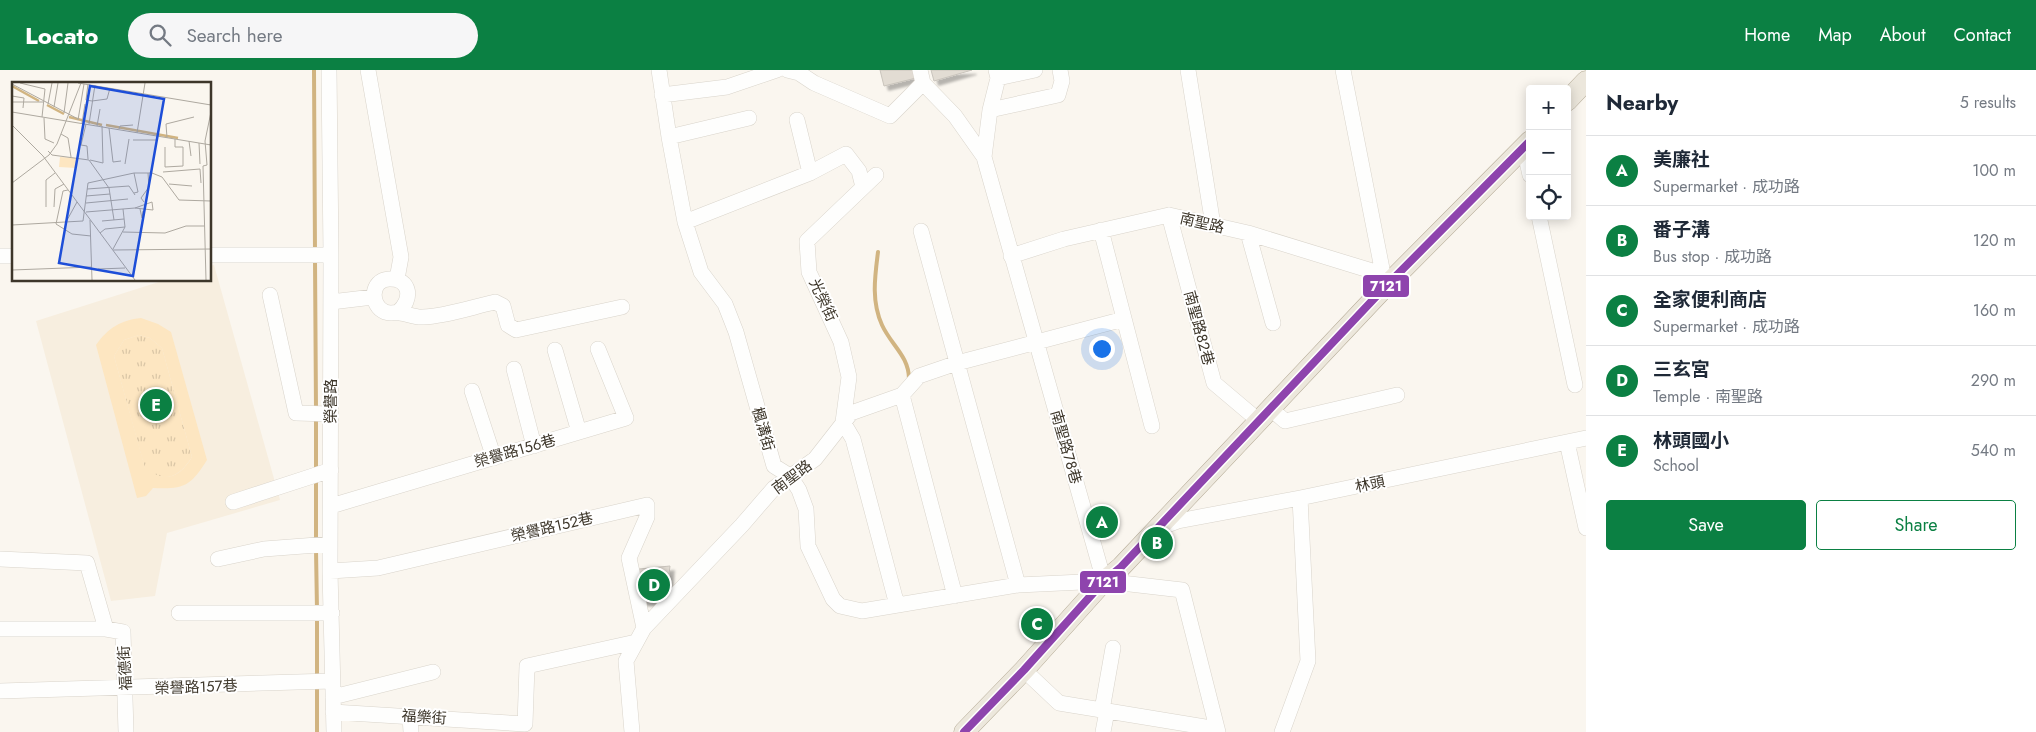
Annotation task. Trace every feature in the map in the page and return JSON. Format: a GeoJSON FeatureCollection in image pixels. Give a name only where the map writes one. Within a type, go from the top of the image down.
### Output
{"type":"FeatureCollection","features":[{"type":"Feature","properties":{"kind":"main road"},"geometry":{"type":"LineString","coordinates":[[1571,97],[1586,81]]}},
{"type":"Feature","properties":{"kind":"main road"},"geometry":{"type":"LineString","coordinates":[[964,732],[1024,670],[1104,581],[1121,567],[1386,286],[1526,145]]}},
{"type":"Feature","properties":{"kind":"street","name":"榮譽路"},"geometry":{"type":"LineString","coordinates":[[328,70],[331,255],[330,571],[334,732]]}},
{"type":"Feature","properties":{"kind":"street"},"geometry":{"type":"LineString","coordinates":[[368,70],[401,257],[397,279]]}},
{"type":"Feature","properties":{"kind":"street","name":"楓溝街"},"geometry":{"type":"LineString","coordinates":[[659,70],[669,138],[685,222],[701,272],[725,304],[736,332],[774,466],[790,476],[799,490],[806,509],[808,546],[833,599],[840,606],[862,611],[1018,585],[1104,581],[1182,590],[1217,731]]}},
{"type":"Feature","properties":{"kind":"street"},"geometry":{"type":"LineString","coordinates":[[662,95],[727,87],[777,70]]}},
{"type":"Feature","properties":{"kind":"street"},"geometry":{"type":"LineString","coordinates":[[787,70],[799,73],[814,83],[890,116],[921,76],[955,116],[984,157]]}},
{"type":"Feature","properties":{"kind":"street"},"geometry":{"type":"LineString","coordinates":[[984,157],[997,74],[1036,70]]}},
{"type":"Feature","properties":{"kind":"street"},"geometry":{"type":"LineString","coordinates":[[990,110],[1058,95],[1062,81],[1060,70]]}},
{"type":"Feature","properties":{"kind":"street"},"geometry":{"type":"LineString","coordinates":[[1188,70],[1213,226]]}},
{"type":"Feature","properties":{"kind":"street"},"geometry":{"type":"LineString","coordinates":[[1343,70],[1386,286]]}},
{"type":"Feature","properties":{"kind":"street"},"geometry":{"type":"LineString","coordinates":[[669,138],[749,118]]}},
{"type":"Feature","properties":{"kind":"street"},"geometry":{"type":"LineString","coordinates":[[797,120],[810,172]]}},
{"type":"Feature","properties":{"kind":"street"},"geometry":{"type":"LineString","coordinates":[[685,222],[810,172],[846,154],[859,171],[863,187]]}},
{"type":"Feature","properties":{"kind":"street","name":"南聖路78巷"},"geometry":{"type":"LineString","coordinates":[[984,157],[1104,581]]}},
{"type":"Feature","properties":{"kind":"street","name":"光榮街"},"geometry":{"type":"LineString","coordinates":[[843,422],[849,377],[841,342],[809,272],[807,241],[876,175]]}},
{"type":"Feature","properties":{"kind":"street","name":"南聖路"},"geometry":{"type":"LineString","coordinates":[[1011,256],[1064,239],[1169,216],[1248,233],[1372,271],[1386,286]]}},
{"type":"Feature","properties":{"kind":"street","name":"南聖路82巷"},"geometry":{"type":"LineString","coordinates":[[1169,216],[1214,383],[1265,415],[1285,421],[1397,396]]}},
{"type":"Feature","properties":{"kind":"street"},"geometry":{"type":"LineString","coordinates":[[1540,220],[1575,385]]}},
{"type":"Feature","properties":{"kind":"street"},"geometry":{"type":"LineString","coordinates":[[1101,230],[1152,426]]}},
{"type":"Feature","properties":{"kind":"street"},"geometry":{"type":"LineString","coordinates":[[921,231],[1018,585]]}},
{"type":"Feature","properties":{"kind":"street"},"geometry":{"type":"LineString","coordinates":[[1248,233],[1273,323]]}},
{"type":"Feature","properties":{"kind":"street"},"geometry":{"type":"LineString","coordinates":[[211,255],[331,255]]}},
{"type":"Feature","properties":{"kind":"street"},"geometry":{"type":"LineString","coordinates":[[398,312],[406,305],[409,295],[406,286],[397,279],[386,279],[377,286],[373,296],[377,307],[387,313],[398,312],[422,318],[495,302],[502,306],[508,325],[516,330],[622,307]]}},
{"type":"Feature","properties":{"kind":"street"},"geometry":{"type":"LineString","coordinates":[[270,295],[296,413],[330,414]]}},
{"type":"Feature","properties":{"kind":"street"},"geometry":{"type":"LineString","coordinates":[[331,302],[373,296]]}},
{"type":"Feature","properties":{"kind":"street","name":"南聖路"},"geometry":{"type":"LineString","coordinates":[[632,732],[626,661],[644,628],[742,525],[774,488],[815,460],[851,413],[902,394],[920,376],[957,363],[1124,319]]}},
{"type":"Feature","properties":{"kind":"street","name":"榮譽路156巷"},"geometry":{"type":"LineString","coordinates":[[331,506],[626,418],[598,349]]}},
{"type":"Feature","properties":{"kind":"street"},"geometry":{"type":"LineString","coordinates":[[555,350],[580,432]]}},
{"type":"Feature","properties":{"kind":"street"},"geometry":{"type":"LineString","coordinates":[[514,369],[534,446]]}},
{"type":"Feature","properties":{"kind":"street"},"geometry":{"type":"LineString","coordinates":[[472,391],[494,458]]}},
{"type":"Feature","properties":{"kind":"street"},"geometry":{"type":"LineString","coordinates":[[902,394],[955,596]]}},
{"type":"Feature","properties":{"kind":"street"},"geometry":{"type":"LineString","coordinates":[[843,422],[853,440],[897,605]]}},
{"type":"Feature","properties":{"kind":"street","name":"林頭"},"geometry":{"type":"LineString","coordinates":[[1155,530],[1178,521],[1300,498],[1586,438]]}},
{"type":"Feature","properties":{"kind":"street"},"geometry":{"type":"LineString","coordinates":[[1567,442],[1586,528]]}},
{"type":"Feature","properties":{"kind":"street"},"geometry":{"type":"LineString","coordinates":[[233,502],[331,470]]}},
{"type":"Feature","properties":{"kind":"street"},"geometry":{"type":"LineString","coordinates":[[1282,732],[1308,661],[1300,498]]}},
{"type":"Feature","properties":{"kind":"street","name":"榮譽路152巷"},"geometry":{"type":"LineString","coordinates":[[330,571],[378,568],[647,505],[647,516],[629,558],[644,628]]}},
{"type":"Feature","properties":{"kind":"street"},"geometry":{"type":"LineString","coordinates":[[218,559],[264,550],[330,544]]}},
{"type":"Feature","properties":{"kind":"street","name":"福德街"},"geometry":{"type":"LineString","coordinates":[[0,559],[86,563],[106,629],[123,632],[126,732]]}},
{"type":"Feature","properties":{"kind":"street"},"geometry":{"type":"LineString","coordinates":[[179,613],[332,613]]}},
{"type":"Feature","properties":{"kind":"street"},"geometry":{"type":"LineString","coordinates":[[0,629],[106,629]]}},
{"type":"Feature","properties":{"kind":"street","name":"福樂街"},"geometry":{"type":"LineString","coordinates":[[333,704],[469,726],[524,724],[527,666],[636,642]]}},
{"type":"Feature","properties":{"kind":"street"},"geometry":{"type":"LineString","coordinates":[[1103,732],[1113,648]]}},
{"type":"Feature","properties":{"kind":"street"},"geometry":{"type":"LineString","coordinates":[[1024,670],[1059,703],[1104,711],[1177,728],[1217,731]]}},
{"type":"Feature","properties":{"kind":"street"},"geometry":{"type":"LineString","coordinates":[[333,704],[433,672]]}},
{"type":"Feature","properties":{"kind":"street","name":"榮譽路157巷"},"geometry":{"type":"LineString","coordinates":[[0,692],[332,681]]}},
{"type":"Feature","properties":{"kind":"street"},"geometry":{"type":"LineString","coordinates":[[410,716],[411,732]]}},
{"type":"Feature","properties":{"kind":"shaded area"},"geometry":{"type":"Polygon","coordinates":[[[214,265],[280,500],[167,533],[155,596],[111,601],[36,321],[162,281],[211,281],[211,266],[214,265]]]}},
{"type":"Feature","properties":{"kind":"green space"},"geometry":{"type":"Polygon","coordinates":[[[141,318],[158,324],[171,332],[207,460],[191,481],[179,487],[153,488],[146,496],[137,498],[96,345],[105,334],[121,323],[141,318]],[[139,335],[124,340],[114,356],[145,468],[166,477],[172,476],[183,469],[192,457],[162,348],[150,338],[139,335]]]}},
{"type":"Feature","properties":{"kind":"green space"},"geometry":{"type":"Polygon","coordinates":[[[139,335],[150,338],[162,348],[192,457],[177,474],[172,476],[159,476],[145,469],[114,356],[124,340],[139,335]]]}},
{"type":"Feature","properties":{"kind":"building"},"geometry":{"type":"Polygon","coordinates":[[[880,70],[914,70],[916,78],[884,86],[880,70]]]}},
{"type":"Feature","properties":{"kind":"building"},"geometry":{"type":"Polygon","coordinates":[[[931,70],[972,70],[934,81],[931,70]]]}},
{"type":"Feature","properties":{"kind":"building"},"geometry":{"type":"Polygon","coordinates":[[[670,566],[666,602],[640,601],[639,569],[670,566]]]}},
{"type":"Feature","properties":{"kind":"waterway"},"geometry":{"type":"LineString","coordinates":[[314,70],[315,253]]}},
{"type":"Feature","properties":{"kind":"waterway"},"geometry":{"type":"LineString","coordinates":[[878,252],[875,288],[876,307],[882,325],[903,357],[909,379]]}},
{"type":"Feature","properties":{"kind":"waterway"},"geometry":{"type":"LineString","coordinates":[[315,260],[316,410]]}},
{"type":"Feature","properties":{"kind":"waterway"},"geometry":{"type":"LineString","coordinates":[[316,417],[316,470]]}},
{"type":"Feature","properties":{"kind":"waterway"},"geometry":{"type":"LineString","coordinates":[[316,480],[316,543]]}},
{"type":"Feature","properties":{"kind":"waterway"},"geometry":{"type":"LineString","coordinates":[[316,550],[317,610]]}},
{"type":"Feature","properties":{"kind":"waterway"},"geometry":{"type":"LineString","coordinates":[[317,617],[317,678]]}},
{"type":"Feature","properties":{"kind":"waterway"},"geometry":{"type":"LineString","coordinates":[[317,685],[317,732]]}},
{"type":"Feature","properties":{"kind":"transit line","name":"7121"},"geometry":{"type":"LineString","coordinates":[[964,732],[1024,670],[1104,581],[1121,567],[1386,286],[1526,145]]}},
{"type":"Feature","properties":{"kind":"place","name":"林頭國小"},"geometry":{"type":"Point","coordinates":[156,405]}},
{"type":"Feature","properties":{"kind":"place","name":"美廉社"},"geometry":{"type":"Point","coordinates":[1102,522]}},
{"type":"Feature","properties":{"kind":"place","name":"番子溝"},"geometry":{"type":"Point","coordinates":[1157,543]}},
{"type":"Feature","properties":{"kind":"place","name":"三玄宮"},"geometry":{"type":"Point","coordinates":[654,585]}},
{"type":"Feature","properties":{"kind":"place","name":"全家便利商店"},"geometry":{"type":"Point","coordinates":[1037,624]}}]}
